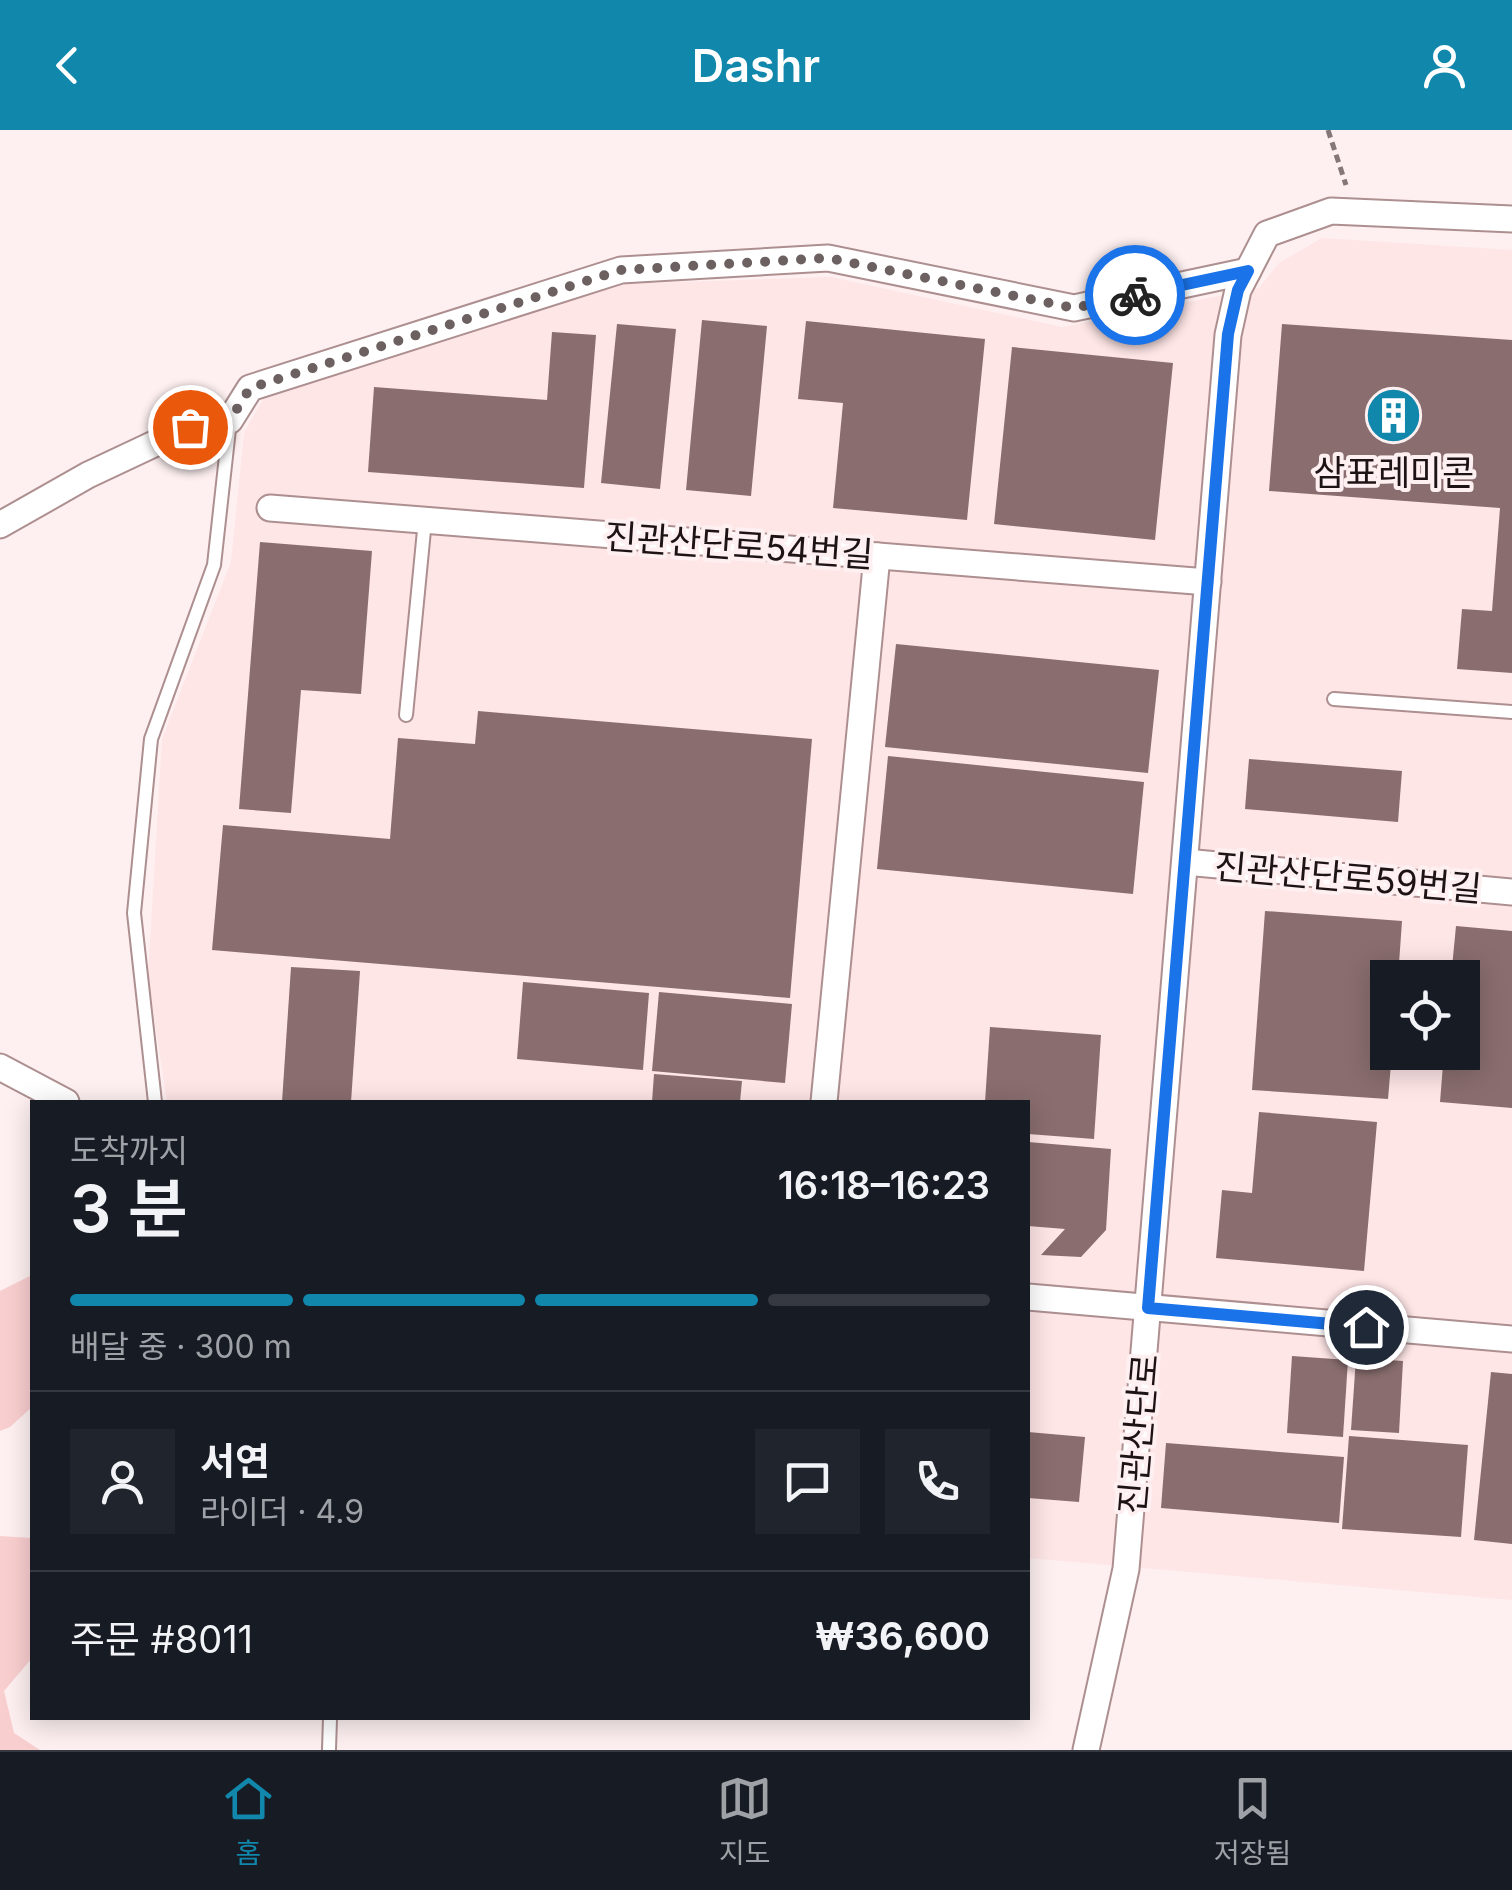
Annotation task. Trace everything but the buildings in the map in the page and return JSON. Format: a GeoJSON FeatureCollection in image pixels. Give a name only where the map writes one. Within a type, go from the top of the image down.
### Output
{"type":"FeatureCollection","features":[{"type":"Feature","properties":{"kind":"street","name":"진관산단로"},"geometry":{"type":"LineString","coordinates":[[1086,1750],[1126,1569],[1228,334],[1238,290],[1267,234],[1330,210],[1512,219]]}},
{"type":"Feature","properties":{"kind":"street"},"geometry":{"type":"LineString","coordinates":[[0,525],[88,475],[190,427],[230,420],[250,388],[621,270],[828,258],[1074,308],[1248,271]]}},
{"type":"Feature","properties":{"kind":"street","name":"진관산단로54번길"},"geometry":{"type":"LineString","coordinates":[[270,508],[1208,582]]}},
{"type":"Feature","properties":{"kind":"street"},"geometry":{"type":"LineString","coordinates":[[824,1100],[877,556]]}},
{"type":"Feature","properties":{"kind":"street","name":"진관산단로59번길"},"geometry":{"type":"LineString","coordinates":[[1185,862],[1512,892]]}},
{"type":"Feature","properties":{"kind":"street"},"geometry":{"type":"LineString","coordinates":[[0,1067],[62,1100]]}},
{"type":"Feature","properties":{"kind":"street"},"geometry":{"type":"LineString","coordinates":[[1030,1297],[1512,1339]]}},
{"type":"Feature","properties":{"kind":"lane"},"geometry":{"type":"LineString","coordinates":[[155,1100],[134,913],[152,738],[214,565],[230,420]]}},
{"type":"Feature","properties":{"kind":"lane"},"geometry":{"type":"LineString","coordinates":[[406,716],[424,520]]}},
{"type":"Feature","properties":{"kind":"lane"},"geometry":{"type":"LineString","coordinates":[[1334,699],[1512,712]]}},
{"type":"Feature","properties":{"kind":"lane"},"geometry":{"type":"LineString","coordinates":[[329,1750],[330,1720]]}},
{"type":"Feature","properties":{"kind":"path"},"geometry":{"type":"LineString","coordinates":[[1328,130],[1355,212]]}},
{"type":"Feature","properties":{"kind":"shaded area"},"geometry":{"type":"Polygon","coordinates":[[[1322,238],[1512,250],[1512,1600],[1030,1558],[1030,1100],[167,1100],[148,976],[162,739],[231,562],[244,433],[267,392],[621,284],[831,277],[1062,327],[1259,288],[1279,263],[1322,238]]]}},
{"type":"Feature","properties":{"kind":"shaded area"},"geometry":{"type":"Polygon","coordinates":[[[30,1276],[30,1409],[0,1431],[0,1291],[30,1276]]]}},
{"type":"Feature","properties":{"kind":"shaded area"},"geometry":{"type":"Polygon","coordinates":[[[0,1536],[30,1538],[30,1660],[4,1691],[14,1733],[40,1750],[0,1750],[0,1536]]]}},
{"type":"Feature","properties":{"kind":"way so far"},"geometry":{"type":"LineString","coordinates":[[190,427],[230,420],[250,388],[621,270],[828,258],[1074,308],[1135,295]]}},
{"type":"Feature","properties":{"kind":"place","name":"삼표레미콘"},"geometry":{"type":"Point","coordinates":[1394,416]}},
{"type":"Feature","properties":{"kind":"route"},"geometry":{"type":"LineString","coordinates":[[1135,295],[1248,271],[1238,290],[1228,334],[1148,1308],[1366,1327]]}}]}
